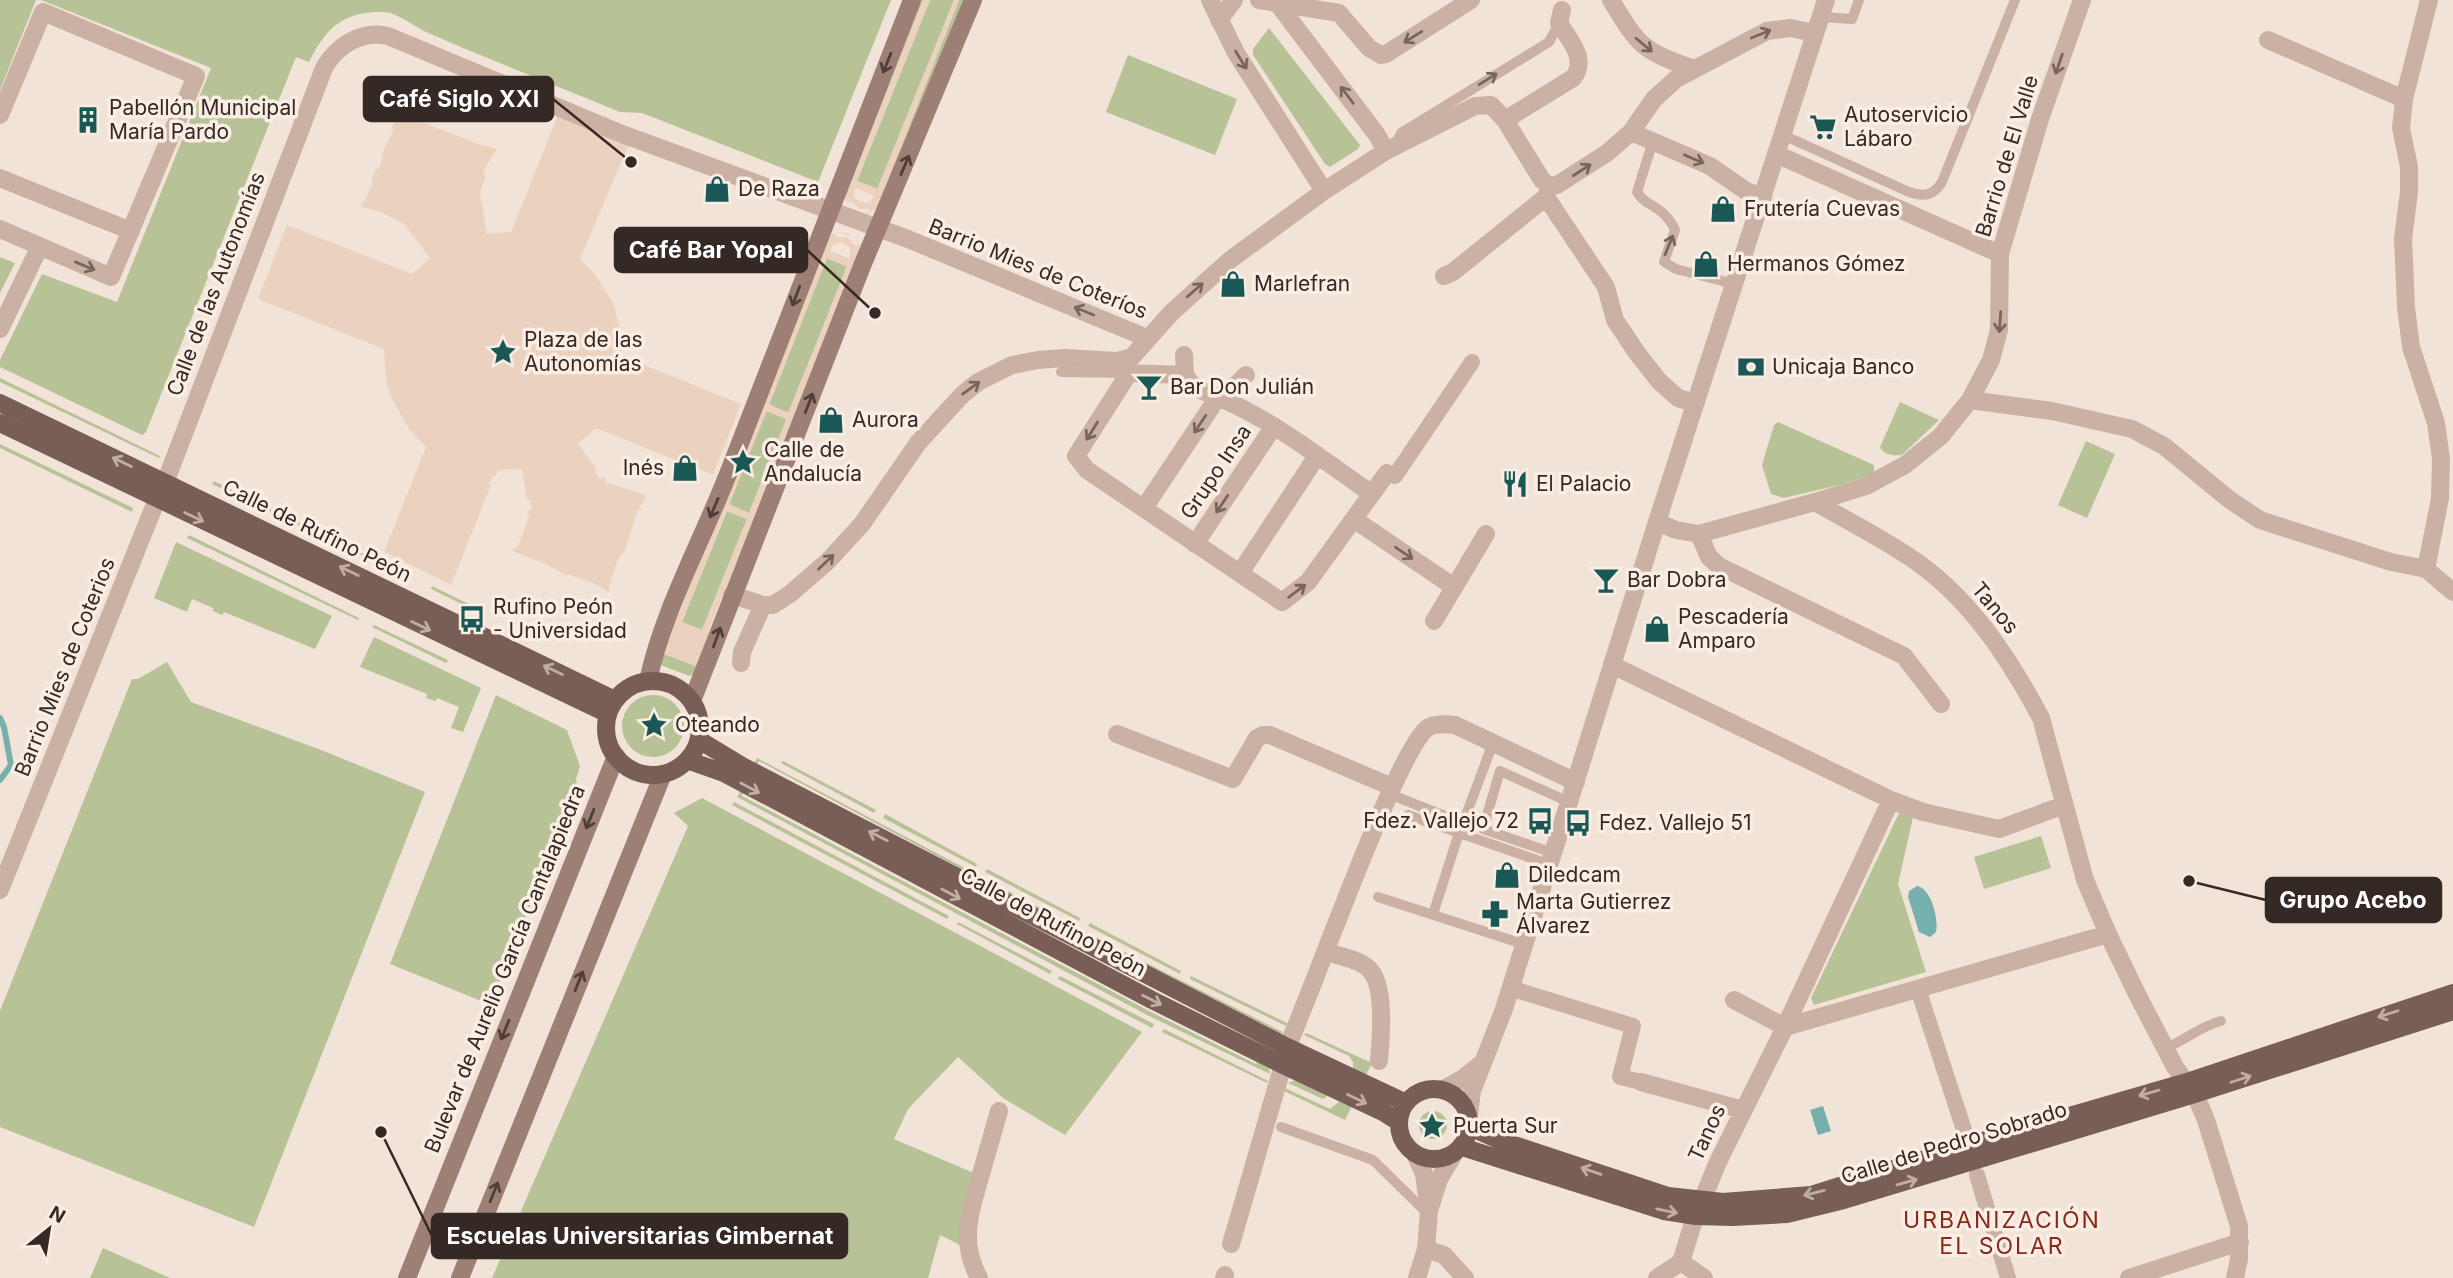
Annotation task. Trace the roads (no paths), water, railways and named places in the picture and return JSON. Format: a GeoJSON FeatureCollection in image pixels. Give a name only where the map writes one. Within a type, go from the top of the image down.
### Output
{"type":"FeatureCollection","features":[{"type":"Feature","properties":{"kind":"main road"},"geometry":{"type":"LineString","coordinates":[[648,681],[657,647],[726,480],[912,0]]}},
{"type":"Feature","properties":{"kind":"main road"},"geometry":{"type":"LineString","coordinates":[[692,701],[876,233],[973,0]]}},
{"type":"Feature","properties":{"kind":"main road","name":"Calle de Rufino Peón"},"geometry":{"type":"LineString","coordinates":[[0,403],[161,491]]}},
{"type":"Feature","properties":{"kind":"main road","name":"Calle de Rufino Peón"},"geometry":{"type":"LineString","coordinates":[[0,423],[161,491],[611,707]]}},
{"type":"Feature","properties":{"kind":"main road"},"geometry":{"type":"LineString","coordinates":[[648,681],[668,682],[692,701],[699,715],[699,740],[687,760],[676,769],[663,774],[636,772],[616,756],[607,736],[611,707],[629,687],[648,681]]}},
{"type":"Feature","properties":{"kind":"main road","name":"Calle de Rufino Peón"},"geometry":{"type":"LineString","coordinates":[[699,740],[1285,1056],[1340,1091],[1399,1122]]}},
{"type":"Feature","properties":{"kind":"main road","name":"Bulevar de Aurelio García Cantalapiedra"},"geometry":{"type":"LineString","coordinates":[[407,1278],[616,756]]}},
{"type":"Feature","properties":{"kind":"main road","name":"Calle de Rufino Peón"},"geometry":{"type":"LineString","coordinates":[[687,760],[724,774],[1152,1000],[1406,1103]]}},
{"type":"Feature","properties":{"kind":"main road"},"geometry":{"type":"LineString","coordinates":[[460,1278],[663,774]]}},
{"type":"Feature","properties":{"kind":"main road","name":"Calle de Pedro Sobrado"},"geometry":{"type":"LineString","coordinates":[[1469,1122],[1499,1140],[1699,1208],[1733,1217],[1787,1214],[1961,1166],[2191,1088],[2453,993]]}},
{"type":"Feature","properties":{"kind":"main road","name":"Calle de Pedro Sobrado"},"geometry":{"type":"LineString","coordinates":[[2191,1088],[2453,1011]]}},
{"type":"Feature","properties":{"kind":"main road"},"geometry":{"type":"LineString","coordinates":[[1442,1090],[1459,1099],[1469,1122],[1458,1151],[1434,1160],[1415,1154],[1402,1140],[1399,1122],[1406,1103],[1423,1091],[1442,1090]]}},
{"type":"Feature","properties":{"kind":"main road","name":"Calle de Pedro Sobrado"},"geometry":{"type":"LineString","coordinates":[[1458,1151],[1639,1205],[1699,1208]]}},
{"type":"Feature","properties":{"kind":"street"},"geometry":{"type":"LineString","coordinates":[[1210,0],[1236,53],[1324,191]]}},
{"type":"Feature","properties":{"kind":"street"},"geometry":{"type":"LineString","coordinates":[[1220,20],[1234,0]]}},
{"type":"Feature","properties":{"kind":"street"},"geometry":{"type":"LineString","coordinates":[[1259,0],[1339,13],[1369,48],[1381,55],[1471,0]]}},
{"type":"Feature","properties":{"kind":"street"},"geometry":{"type":"LineString","coordinates":[[1611,0],[1632,35],[1644,48],[1694,69]]}},
{"type":"Feature","properties":{"kind":"street","name":"Barrio de El Valle"},"geometry":{"type":"LineString","coordinates":[[1970,400],[1992,360],[1998,338],[2000,254],[2040,119],[2082,0]]}},
{"type":"Feature","properties":{"kind":"street"},"geometry":{"type":"LineString","coordinates":[[2426,569],[2440,498],[2441,459],[2435,424],[2411,348],[2406,307],[2403,239],[2409,167],[2401,128],[2404,99],[2429,0]]}},
{"type":"Feature","properties":{"kind":"street"},"geometry":{"type":"LineString","coordinates":[[1280,2],[1377,135],[1391,149]]}},
{"type":"Feature","properties":{"kind":"street"},"geometry":{"type":"LineString","coordinates":[[1505,120],[1573,78],[1578,71],[1578,53],[1563,8]]}},
{"type":"Feature","properties":{"kind":"street"},"geometry":{"type":"LineString","coordinates":[[0,115],[43,12],[196,76],[111,277],[0,229]]}},
{"type":"Feature","properties":{"kind":"street"},"geometry":{"type":"LineString","coordinates":[[1444,276],[1453,272],[1547,192],[1607,153],[1631,132],[1663,90],[1694,69],[1767,31],[1790,28],[1821,17]]}},
{"type":"Feature","properties":{"kind":"street"},"geometry":{"type":"LineString","coordinates":[[1469,1122],[1472,1091],[1510,988],[1695,403],[1821,17]]}},
{"type":"Feature","properties":{"kind":"street","name":"Calle de las Autonomías"},"geometry":{"type":"LineString","coordinates":[[161,491],[324,68],[337,50],[355,38],[369,35],[388,36],[622,134],[827,214]]}},
{"type":"Feature","properties":{"kind":"street"},"geometry":{"type":"LineString","coordinates":[[2268,40],[2404,99]]}},
{"type":"Feature","properties":{"kind":"street"},"geometry":{"type":"LineString","coordinates":[[1147,338],[1230,260],[1324,191],[1391,149],[1475,106],[1491,105],[1505,120],[1606,287],[1615,320],[1637,353],[1659,381],[1678,398],[1695,403]]}},
{"type":"Feature","properties":{"kind":"street"},"geometry":{"type":"LineString","coordinates":[[1631,132],[1710,166],[1746,191],[1763,197]]}},
{"type":"Feature","properties":{"kind":"street"},"geometry":{"type":"LineString","coordinates":[[1776,154],[2000,254]]}},
{"type":"Feature","properties":{"kind":"street"},"geometry":{"type":"LineString","coordinates":[[0,178],[131,231]]}},
{"type":"Feature","properties":{"kind":"street"},"geometry":{"type":"LineString","coordinates":[[827,214],[876,233]]}},
{"type":"Feature","properties":{"kind":"street","name":"Barrio Mies de Coteríos"},"geometry":{"type":"LineString","coordinates":[[768,605],[790,594],[828,561],[877,503],[918,443],[962,395],[978,382],[1012,365],[1038,360],[1065,358],[1118,361],[1132,357],[1147,338],[876,233]]}},
{"type":"Feature","properties":{"kind":"street"},"geometry":{"type":"LineString","coordinates":[[0,329],[40,246]]}},
{"type":"Feature","properties":{"kind":"street"},"geometry":{"type":"LineString","coordinates":[[1129,373],[1185,375],[1184,355]]}},
{"type":"Feature","properties":{"kind":"street"},"geometry":{"type":"LineString","coordinates":[[1391,475],[1472,362]]}},
{"type":"Feature","properties":{"kind":"street","name":"Grupo Insa"},"geometry":{"type":"LineString","coordinates":[[1129,373],[1076,456],[1087,470],[1282,602],[1308,582],[1372,494],[1391,475]]}},
{"type":"Feature","properties":{"kind":"street","name":"Grupo Insa"},"geometry":{"type":"LineString","coordinates":[[1185,375],[1189,383],[1205,393],[1274,426],[1372,494]]}},
{"type":"Feature","properties":{"kind":"street","name":"Grupo Insa"},"geometry":{"type":"LineString","coordinates":[[1144,508],[1218,397],[1246,375]]}},
{"type":"Feature","properties":{"kind":"street"},"geometry":{"type":"LineString","coordinates":[[1657,522],[1676,530],[1699,534],[1866,486],[1905,465],[1941,436],[1970,400],[2053,411],[2132,429],[2164,446],[2230,500],[2260,520],[2391,562],[2426,569],[2453,592]]}},
{"type":"Feature","properties":{"kind":"street","name":"Grupo Insa"},"geometry":{"type":"LineString","coordinates":[[1195,544],[1274,426]]}},
{"type":"Feature","properties":{"kind":"street"},"geometry":{"type":"LineString","coordinates":[[1240,573],[1317,456]]}},
{"type":"Feature","properties":{"kind":"street","name":"Barrio Mies de Coterios"},"geometry":{"type":"LineString","coordinates":[[0,890],[161,491]]}},
{"type":"Feature","properties":{"kind":"street","name":"Tanos"},"geometry":{"type":"LineString","coordinates":[[1815,502],[1911,558],[1949,590],[1984,626],[2019,677],[2041,718],[2085,880],[2108,934],[2165,1048],[2191,1088]]}},
{"type":"Feature","properties":{"kind":"street"},"geometry":{"type":"LineString","coordinates":[[1355,520],[1454,587]]}},
{"type":"Feature","properties":{"kind":"street"},"geometry":{"type":"LineString","coordinates":[[1434,621],[1486,534]]}},
{"type":"Feature","properties":{"kind":"street"},"geometry":{"type":"LineString","coordinates":[[1699,534],[1709,557],[1719,566],[1904,656],[1941,704]]}},
{"type":"Feature","properties":{"kind":"street"},"geometry":{"type":"LineString","coordinates":[[732,596],[768,605],[742,653],[741,663]]}},
{"type":"Feature","properties":{"kind":"street"},"geometry":{"type":"LineString","coordinates":[[1612,665],[1891,800],[1923,812],[1999,829],[2064,805]]}},
{"type":"Feature","properties":{"kind":"street"},"geometry":{"type":"LineString","coordinates":[[1231,1244],[1285,1056],[1391,791],[1416,740],[1428,727],[1455,725],[1576,782]]}},
{"type":"Feature","properties":{"kind":"street"},"geometry":{"type":"LineString","coordinates":[[1116,734],[1233,779],[1257,738],[1270,735],[1391,791]]}},
{"type":"Feature","properties":{"kind":"street","name":"Tanos"},"geometry":{"type":"LineString","coordinates":[[1681,1262],[1699,1208],[1743,1110],[1785,1027],[1891,800]]}},
{"type":"Feature","properties":{"kind":"street"},"geometry":{"type":"LineString","coordinates":[[1734,1000],[1785,1027],[2108,934]]}},
{"type":"Feature","properties":{"kind":"street"},"geometry":{"type":"LineString","coordinates":[[1326,952],[1365,965],[1374,974],[1382,1017],[1379,1061]]}},
{"type":"Feature","properties":{"kind":"street"},"geometry":{"type":"LineString","coordinates":[[1510,988],[1633,1026],[1620,1077],[1743,1110]]}},
{"type":"Feature","properties":{"kind":"street"},"geometry":{"type":"LineString","coordinates":[[1918,989],[1967,1139]]}},
{"type":"Feature","properties":{"kind":"street"},"geometry":{"type":"LineString","coordinates":[[1442,1090],[1482,1063]]}},
{"type":"Feature","properties":{"kind":"street"},"geometry":{"type":"LineString","coordinates":[[2191,1088],[2206,1120],[2239,1226],[2240,1242],[2235,1278]]}},
{"type":"Feature","properties":{"kind":"street"},"geometry":{"type":"LineString","coordinates":[[979,1278],[967,1239],[969,1216],[999,1111]]}},
{"type":"Feature","properties":{"kind":"street"},"geometry":{"type":"LineString","coordinates":[[1417,1278],[1426,1249],[1429,1213],[1439,1179],[1458,1151]]}},
{"type":"Feature","properties":{"kind":"street"},"geometry":{"type":"LineString","coordinates":[[1415,1154],[1424,1174],[1429,1213]]}},
{"type":"Feature","properties":{"kind":"street"},"geometry":{"type":"LineString","coordinates":[[1977,1175],[2008,1278]]}},
{"type":"Feature","properties":{"kind":"street"},"geometry":{"type":"LineString","coordinates":[[2129,1278],[2240,1242]]}},
{"type":"Feature","properties":{"kind":"street"},"geometry":{"type":"LineString","coordinates":[[1426,1249],[1444,1255],[1465,1278]]}},
{"type":"Feature","properties":{"kind":"street"},"geometry":{"type":"LineString","coordinates":[[1657,1278],[1681,1262],[1704,1278]]}},
{"type":"Feature","properties":{"kind":"lane"},"geometry":{"type":"LineString","coordinates":[[1821,17],[1852,19],[1859,0]]}},
{"type":"Feature","properties":{"kind":"lane"},"geometry":{"type":"LineString","coordinates":[[1783,135],[1909,192],[1921,195],[1934,192],[1942,182],[2015,0]]}},
{"type":"Feature","properties":{"kind":"lane"},"geometry":{"type":"LineString","coordinates":[[1391,149],[1401,133],[1549,42],[1563,8]]}},
{"type":"Feature","properties":{"kind":"lane"},"geometry":{"type":"LineString","coordinates":[[1653,141],[1637,192],[1640,197],[1664,212],[1675,230],[1664,262],[1676,269],[1734,284]]}},
{"type":"Feature","properties":{"kind":"lane"},"geometry":{"type":"LineString","coordinates":[[1060,372],[1129,373]]}},
{"type":"Feature","properties":{"kind":"lane"},"geometry":{"type":"LineString","coordinates":[[1391,791],[1464,823],[1493,743]]}},
{"type":"Feature","properties":{"kind":"lane"},"geometry":{"type":"LineString","coordinates":[[1550,858],[1483,829],[1500,771],[1569,802]]}},
{"type":"Feature","properties":{"kind":"lane"},"geometry":{"type":"LineString","coordinates":[[1408,814],[1459,833],[1550,858]]}},
{"type":"Feature","properties":{"kind":"lane"},"geometry":{"type":"LineString","coordinates":[[1433,914],[1459,833]]}},
{"type":"Feature","properties":{"kind":"lane"},"geometry":{"type":"LineString","coordinates":[[1378,897],[1523,944]]}},
{"type":"Feature","properties":{"kind":"lane"},"geometry":{"type":"LineString","coordinates":[[2165,1048],[2183,1042],[2203,1026],[2221,1021]]}},
{"type":"Feature","properties":{"kind":"lane"},"geometry":{"type":"LineString","coordinates":[[1281,1127],[1373,1160],[1429,1213]]}},
{"type":"Feature","properties":{"kind":"water"},"geometry":{"type":"Polygon","coordinates":[[[1917,886],[1926,892],[1935,912],[1936,932],[1930,937],[1919,932],[1908,897],[1909,891],[1917,886]]]}},
{"type":"Feature","properties":{"kind":"water"},"geometry":{"type":"Polygon","coordinates":[[[1823,1106],[1831,1131],[1818,1135],[1810,1110],[1823,1106]]]}},
{"type":"Feature","properties":{"kind":"waterway"},"geometry":{"type":"LineString","coordinates":[[0,718],[11,765],[0,780]]}},
{"type":"Feature","properties":{"kind":"place","name":"Pabellón Municipal María Pardo"},"geometry":{"type":"Point","coordinates":[88,120]}},
{"type":"Feature","properties":{"kind":"place","name":"Autoservicio Lábaro"},"geometry":{"type":"Point","coordinates":[1823,127]}},
{"type":"Feature","properties":{"kind":"place","name":"Café Siglo XXI"},"geometry":{"type":"Point","coordinates":[631,162]}},
{"type":"Feature","properties":{"kind":"place","name":"De Raza"},"geometry":{"type":"Point","coordinates":[717,189]}},
{"type":"Feature","properties":{"kind":"place","name":"Frutería Cuevas"},"geometry":{"type":"Point","coordinates":[1723,209]}},
{"type":"Feature","properties":{"kind":"place","name":"Hermanos Gómez"},"geometry":{"type":"Point","coordinates":[1706,264]}},
{"type":"Feature","properties":{"kind":"place","name":"Marlefran"},"geometry":{"type":"Point","coordinates":[1233,284]}},
{"type":"Feature","properties":{"kind":"place","name":"Café Bar Yopal"},"geometry":{"type":"Point","coordinates":[875,313]}},
{"type":"Feature","properties":{"kind":"place","name":"Plaza de las Autonomías"},"geometry":{"type":"Point","coordinates":[503,352]}},
{"type":"Feature","properties":{"kind":"place","name":"Unicaja Banco"},"geometry":{"type":"Point","coordinates":[1751,367]}},
{"type":"Feature","properties":{"kind":"place","name":"Bar Don Julián"},"geometry":{"type":"Point","coordinates":[1149,387]}},
{"type":"Feature","properties":{"kind":"place","name":"Aurora"},"geometry":{"type":"Point","coordinates":[831,420]}},
{"type":"Feature","properties":{"kind":"place","name":"Calle de Andalucía"},"geometry":{"type":"Point","coordinates":[743,462]}},
{"type":"Feature","properties":{"kind":"place","name":"Inés"},"geometry":{"type":"Point","coordinates":[685,468]}},
{"type":"Feature","properties":{"kind":"place","name":"El Palacio"},"geometry":{"type":"Point","coordinates":[1515,484]}},
{"type":"Feature","properties":{"kind":"place","name":"Bar Dobra"},"geometry":{"type":"Point","coordinates":[1606,580]}},
{"type":"Feature","properties":{"kind":"place","name":"Rufino Peón - Universidad"},"geometry":{"type":"Point","coordinates":[472,619]}},
{"type":"Feature","properties":{"kind":"place","name":"Pescadería Amparo"},"geometry":{"type":"Point","coordinates":[1657,629]}},
{"type":"Feature","properties":{"kind":"place","name":"Oteando"},"geometry":{"type":"Point","coordinates":[654,725]}},
{"type":"Feature","properties":{"kind":"place","name":"Fdez. Vallejo 72"},"geometry":{"type":"Point","coordinates":[1540,821]}},
{"type":"Feature","properties":{"kind":"place","name":"Fdez. Vallejo 51"},"geometry":{"type":"Point","coordinates":[1578,823]}},
{"type":"Feature","properties":{"kind":"place","name":"Diledcam"},"geometry":{"type":"Point","coordinates":[1507,875]}},
{"type":"Feature","properties":{"kind":"place","name":"Grupo Acebo"},"geometry":{"type":"Point","coordinates":[2189,881]}},
{"type":"Feature","properties":{"kind":"place","name":"Marta Gutierrez Álvarez"},"geometry":{"type":"Point","coordinates":[1495,914]}},
{"type":"Feature","properties":{"kind":"place","name":"Puerta Sur"},"geometry":{"type":"Point","coordinates":[1432,1126]}},
{"type":"Feature","properties":{"kind":"place","name":"Escuelas Universitarias Gimbernat"},"geometry":{"type":"Point","coordinates":[381,1132]}},
{"type":"Feature","properties":{"kind":"district","name":"URBANIZACIÓN EL SOLAR"},"geometry":{"type":"Point","coordinates":[2002,1233]}}]}
